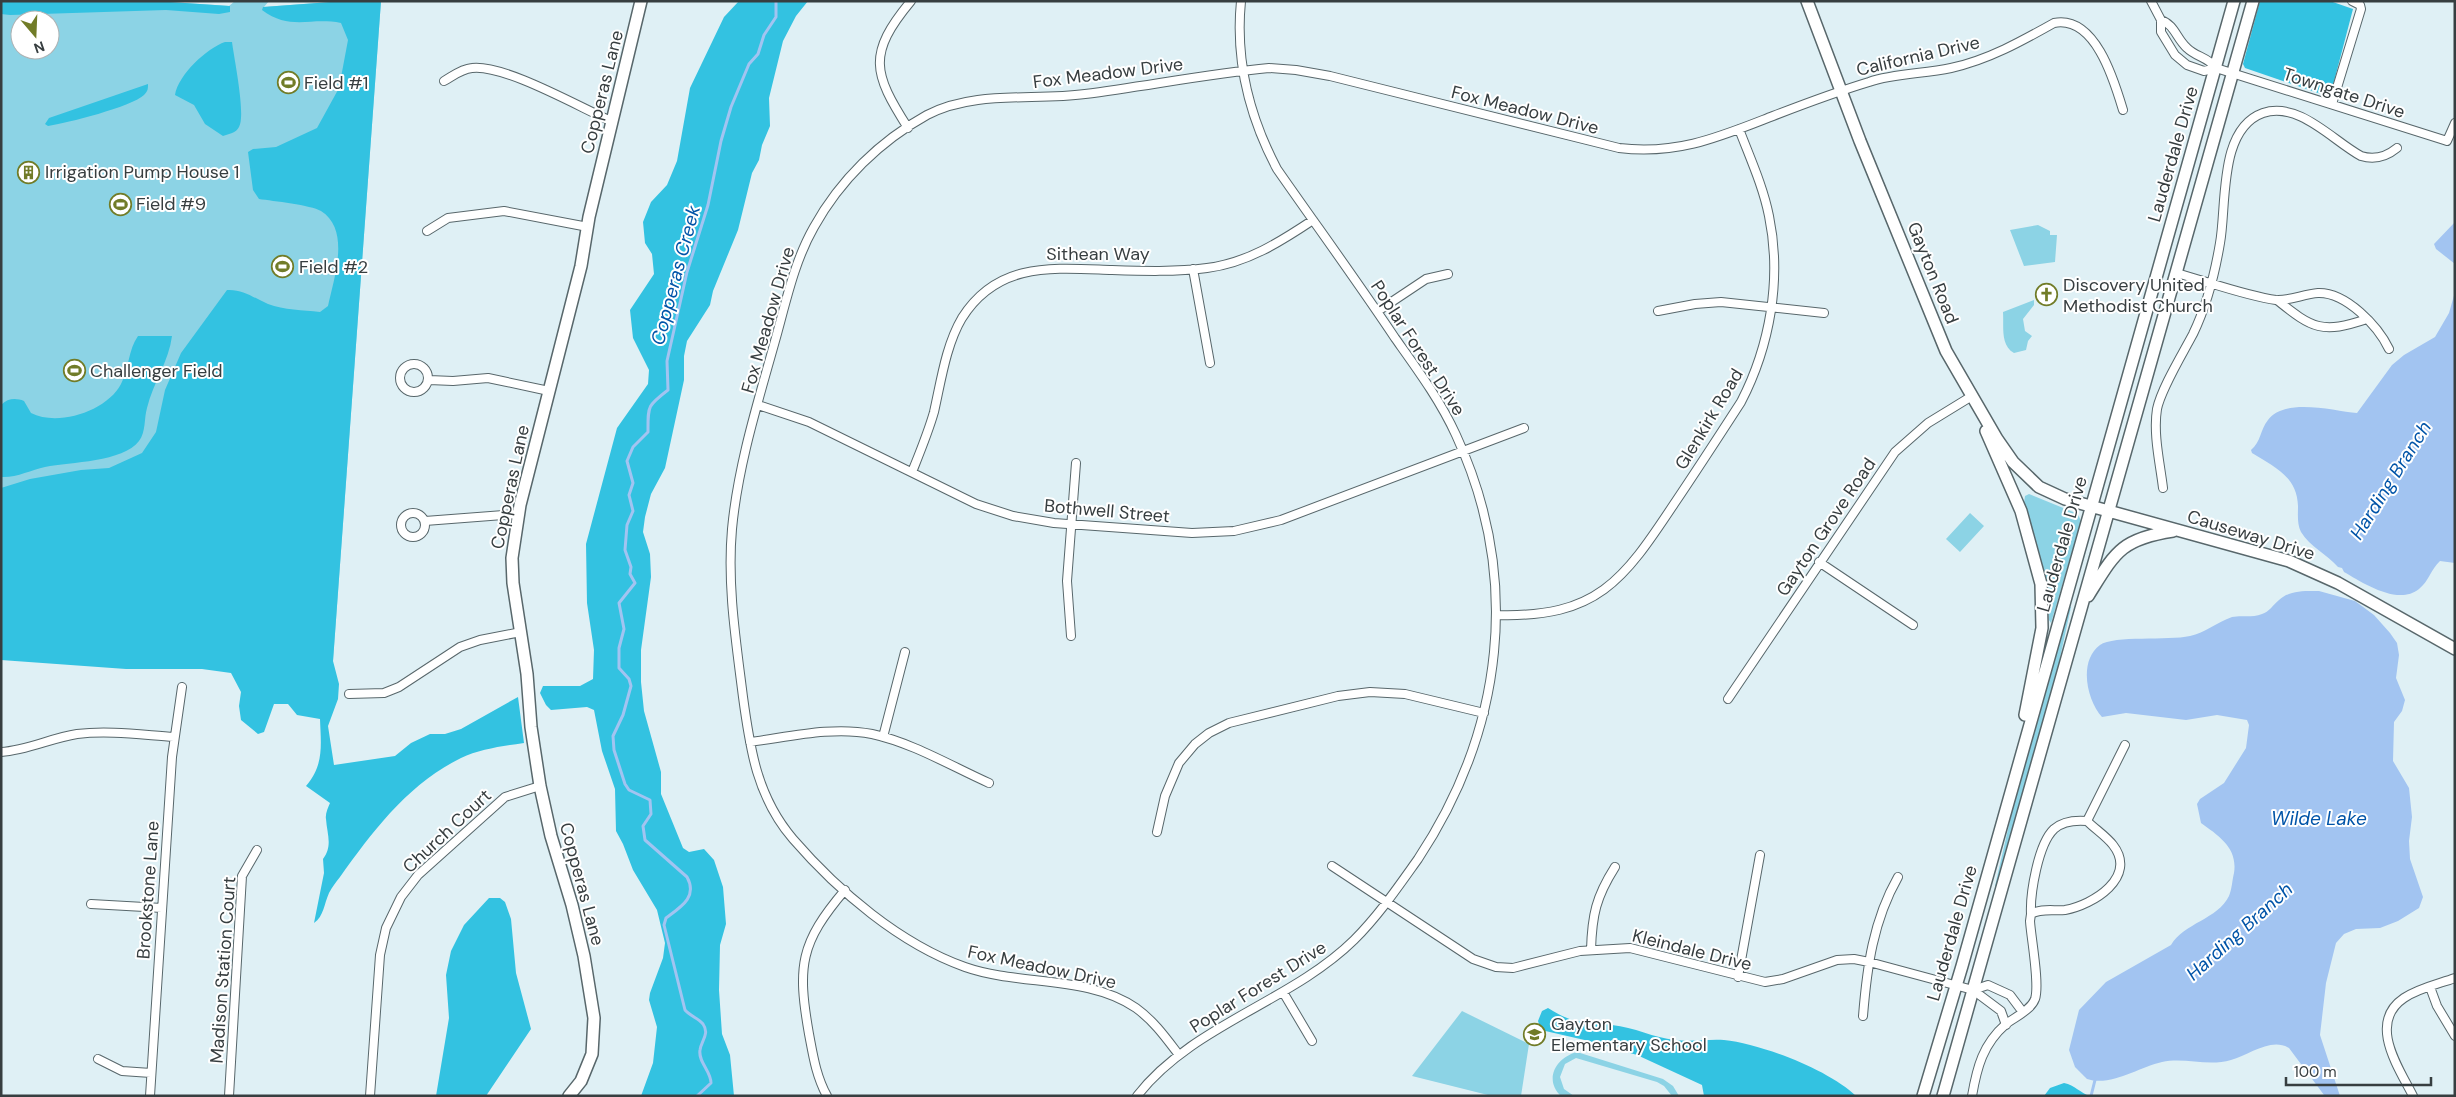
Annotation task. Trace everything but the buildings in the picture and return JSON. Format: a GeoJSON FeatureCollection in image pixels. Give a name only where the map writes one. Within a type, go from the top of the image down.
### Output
{"type":"FeatureCollection","features":[{"type":"Feature","properties":{"kind":"main road","name":"Copperas Lane"},"geometry":{"type":"LineString","coordinates":[[569,1096],[581,1081],[592,1054],[594,1018],[584,956],[572,905],[551,836],[540,786],[532,736],[527,674],[513,583],[512,558],[518,514],[581,266],[612,121],[642,1]]}},
{"type":"Feature","properties":{"kind":"main road","name":"Gayton Road"},"geometry":{"type":"LineString","coordinates":[[1807,1],[1840,92],[1946,351],[2001,445],[2029,479],[2055,496],[2091,506]]}},
{"type":"Feature","properties":{"kind":"main road","name":"Lauderdale Drive"},"geometry":{"type":"LineString","coordinates":[[1924,1096],[2234,1]]}},
{"type":"Feature","properties":{"kind":"main road","name":"Lauderdale Drive"},"geometry":{"type":"LineString","coordinates":[[1943,1096],[2253,1]]}},
{"type":"Feature","properties":{"kind":"main road"},"geometry":{"type":"LineString","coordinates":[[1979,408],[1992,448],[2015,494],[2026,525],[2038,568],[2042,598],[2040,641],[2030,688],[2019,760]]}},
{"type":"Feature","properties":{"kind":"main road","name":"Causeway Drive"},"geometry":{"type":"LineString","coordinates":[[2091,506],[2178,531],[2252,549],[2310,570],[2388,610],[2455,650]]}},
{"type":"Feature","properties":{"kind":"main road"},"geometry":{"type":"LineString","coordinates":[[2080,608],[2107,565],[2125,546],[2149,535],[2178,531]]}},
{"type":"Feature","properties":{"kind":"street"},"geometry":{"type":"LineString","coordinates":[[908,128],[887,94],[879,65],[885,37],[910,1]]}},
{"type":"Feature","properties":{"kind":"street","name":"Poplar Forest Drive"},"geometry":{"type":"LineString","coordinates":[[1137,1096],[1154,1076],[1179,1056],[1283,992],[1339,953],[1375,918],[1446,813],[1470,761],[1492,677],[1497,615],[1490,544],[1476,485],[1463,451],[1430,387],[1313,220],[1266,149],[1249,104],[1242,71],[1239,40],[1240,1]]}},
{"type":"Feature","properties":{"kind":"street"},"geometry":{"type":"LineString","coordinates":[[2151,1],[2161,20],[2161,32],[2175,56],[2187,65],[2204,71],[2216,68],[2210,59],[2195,54],[2187,48],[2170,23],[2161,20]]}},
{"type":"Feature","properties":{"kind":"street"},"geometry":{"type":"LineString","coordinates":[[2332,104],[2361,9],[2360,5],[2352,1]]}},
{"type":"Feature","properties":{"kind":"street","name":"California Drive"},"geometry":{"type":"LineString","coordinates":[[1840,92],[1888,77],[1930,72],[1970,63],[2054,22],[2064,21],[2079,26],[2096,47],[2112,76],[2123,110]]}},
{"type":"Feature","properties":{"kind":"street"},"geometry":{"type":"LineString","coordinates":[[444,81],[470,68],[491,69],[612,121]]}},
{"type":"Feature","properties":{"kind":"street","name":"Fox Meadow Drive"},"geometry":{"type":"LineString","coordinates":[[1179,1056],[1156,1025],[1123,1000],[1094,990],[1002,977],[961,965],[907,940],[884,923],[806,853],[780,823],[760,784],[750,742],[734,629],[731,549],[741,468],[797,264],[826,206],[851,175],[868,158],[908,128],[938,110],[966,102],[1086,94],[1242,71],[1283,68],[1316,73],[1619,148],[1648,150],[1674,149],[1713,139],[1840,92]]}},
{"type":"Feature","properties":{"kind":"street","name":"Towngate Drive"},"geometry":{"type":"LineString","coordinates":[[2216,68],[2448,141],[2455,123]]}},
{"type":"Feature","properties":{"kind":"street"},"geometry":{"type":"LineString","coordinates":[[2163,488],[2157,433],[2157,408],[2199,319],[2210,282],[2220,244],[2229,161],[2237,138],[2244,128],[2257,116],[2271,111],[2295,115],[2323,130],[2353,152],[2368,158],[2384,157],[2397,148]]}},
{"type":"Feature","properties":{"kind":"street","name":"Glenkirk Road"},"geometry":{"type":"LineString","coordinates":[[1497,615],[1542,614],[1575,605],[1608,586],[1631,566],[1741,402],[1760,359],[1775,272],[1772,234],[1764,197],[1739,130]]}},
{"type":"Feature","properties":{"kind":"street"},"geometry":{"type":"LineString","coordinates":[[427,231],[448,218],[497,211],[518,212],[588,227]]}},
{"type":"Feature","properties":{"kind":"street","name":"Sithean Way"},"geometry":{"type":"LineString","coordinates":[[912,472],[926,438],[957,327],[968,310],[985,292],[1005,279],[1032,270],[1192,269],[1231,263],[1251,256],[1283,240],[1313,220]]}},
{"type":"Feature","properties":{"kind":"street"},"geometry":{"type":"LineString","coordinates":[[1192,269],[1210,364]]}},
{"type":"Feature","properties":{"kind":"street"},"geometry":{"type":"LineString","coordinates":[[2176,273],[2277,300],[2318,293],[2333,294],[2367,319],[2383,336],[2389,349]]}},
{"type":"Feature","properties":{"kind":"street"},"geometry":{"type":"LineString","coordinates":[[1378,311],[1426,279],[1448,274]]}},
{"type":"Feature","properties":{"kind":"street"},"geometry":{"type":"LineString","coordinates":[[2277,300],[2301,320],[2312,325],[2329,328],[2345,326],[2367,319]]}},
{"type":"Feature","properties":{"kind":"street"},"geometry":{"type":"LineString","coordinates":[[1658,311],[1695,304],[1721,302],[1824,314]]}},
{"type":"Feature","properties":{"kind":"street"},"geometry":{"type":"LineString","coordinates":[[429,380],[453,381],[488,378],[549,391]]}},
{"type":"Feature","properties":{"kind":"street","name":"Gayton Grove Road"},"geometry":{"type":"LineString","coordinates":[[1728,698],[1895,452],[1928,422],[1972,396]]}},
{"type":"Feature","properties":{"kind":"street","name":"Bothwell Street"},"geometry":{"type":"LineString","coordinates":[[758,405],[810,422],[989,509],[1027,519],[1192,533],[1249,528],[1281,520],[1524,428]]}},
{"type":"Feature","properties":{"kind":"street"},"geometry":{"type":"LineString","coordinates":[[1071,636],[1067,588],[1076,463]]}},
{"type":"Feature","properties":{"kind":"street"},"geometry":{"type":"LineString","coordinates":[[425,521],[518,514]]}},
{"type":"Feature","properties":{"kind":"street"},"geometry":{"type":"LineString","coordinates":[[1820,562],[1913,625]]}},
{"type":"Feature","properties":{"kind":"street"},"geometry":{"type":"LineString","coordinates":[[349,694],[377,694],[399,687],[460,647],[480,640],[521,632]]}},
{"type":"Feature","properties":{"kind":"street"},"geometry":{"type":"LineString","coordinates":[[882,737],[905,652]]}},
{"type":"Feature","properties":{"kind":"street","name":"Brookstone Lane"},"geometry":{"type":"LineString","coordinates":[[150,1096],[174,737],[182,687]]}},
{"type":"Feature","properties":{"kind":"street"},"geometry":{"type":"LineString","coordinates":[[1157,832],[1165,796],[1179,763],[1202,739],[1228,723],[1338,696],[1370,692],[1405,694],[1484,712]]}},
{"type":"Feature","properties":{"kind":"street"},"geometry":{"type":"LineString","coordinates":[[750,742],[830,732],[871,734],[919,750],[989,783]]}},
{"type":"Feature","properties":{"kind":"street"},"geometry":{"type":"LineString","coordinates":[[1,752],[29,748],[76,734],[112,733],[174,737]]}},
{"type":"Feature","properties":{"kind":"street"},"geometry":{"type":"LineString","coordinates":[[2087,821],[2125,745]]}},
{"type":"Feature","properties":{"kind":"street","name":"Church Court"},"geometry":{"type":"LineString","coordinates":[[370,1096],[380,955],[386,928],[401,897],[418,875],[506,797],[540,786]]}},
{"type":"Feature","properties":{"kind":"street"},"geometry":{"type":"LineString","coordinates":[[1972,1096],[1978,1065],[1985,1047],[2006,1024],[2032,1004],[2036,993],[2030,921],[2032,892],[2039,862],[2049,835],[2063,824],[2072,821],[2087,821],[2113,845],[2119,861],[2119,875],[2104,893],[2091,900],[2065,910],[2031,914]]}},
{"type":"Feature","properties":{"kind":"street","name":"Madison Station Court"},"geometry":{"type":"LineString","coordinates":[[229,1096],[242,876],[257,850]]}},
{"type":"Feature","properties":{"kind":"street"},"geometry":{"type":"LineString","coordinates":[[1738,977],[1760,856]]}},
{"type":"Feature","properties":{"kind":"street","name":"Kleindale Drive"},"geometry":{"type":"LineString","coordinates":[[1332,866],[1473,959],[1488,965],[1514,968],[1591,950],[1630,948],[1645,950],[1757,982],[1774,981],[1837,960],[1869,962],[1973,990],[2002,1011],[2006,1024]]}},
{"type":"Feature","properties":{"kind":"street"},"geometry":{"type":"LineString","coordinates":[[1591,950],[1592,922],[1597,899],[1614,868]]}},
{"type":"Feature","properties":{"kind":"street"},"geometry":{"type":"LineString","coordinates":[[1863,1016],[1869,962],[1877,921],[1898,877]]}},
{"type":"Feature","properties":{"kind":"street"},"geometry":{"type":"LineString","coordinates":[[827,1096],[815,1066],[802,996],[802,978],[806,951],[814,933],[827,912],[846,890]]}},
{"type":"Feature","properties":{"kind":"street"},"geometry":{"type":"LineString","coordinates":[[90,904],[162,908]]}},
{"type":"Feature","properties":{"kind":"street"},"geometry":{"type":"LineString","coordinates":[[2414,1096],[2391,1054],[2387,1029],[2392,1010],[2415,992],[2455,978]]}},
{"type":"Feature","properties":{"kind":"street","name":"Kleindale Drive"},"geometry":{"type":"LineString","coordinates":[[1973,990],[1988,985],[2010,995],[2022,1011]]}},
{"type":"Feature","properties":{"kind":"street"},"geometry":{"type":"LineString","coordinates":[[2430,987],[2437,1006],[2455,1036]]}},
{"type":"Feature","properties":{"kind":"street"},"geometry":{"type":"LineString","coordinates":[[1283,992],[1312,1041]]}},
{"type":"Feature","properties":{"kind":"street"},"geometry":{"type":"LineString","coordinates":[[98,1059],[122,1071],[151,1073]]}},
{"type":"Feature","properties":{"kind":"shaded area"},"geometry":{"type":"Polygon","coordinates":[[[1,1],[155,1],[229,6],[235,1],[269,1],[264,7],[344,1],[381,1],[333,661],[1,649],[1,1]]]}},
{"type":"Feature","properties":{"kind":"shaded area"},"geometry":{"type":"Polygon","coordinates":[[[1,1],[155,1],[230,6],[230,12],[219,14],[166,10],[60,13],[60,10],[10,10],[10,15],[1,14],[1,1]]]}},
{"type":"Feature","properties":{"kind":"shaded area"},"geometry":{"type":"Polygon","coordinates":[[[344,1],[381,1],[333,661],[339,684],[338,699],[328,726],[334,765],[395,756],[411,743],[430,734],[445,734],[461,729],[518,697],[524,743],[484,750],[468,755],[424,781],[393,810],[365,843],[329,893],[322,913],[314,923],[324,873],[323,859],[329,845],[326,817],[330,803],[306,786],[319,763],[321,747],[320,719],[297,715],[288,704],[274,704],[264,732],[258,734],[241,720],[239,706],[241,692],[231,673],[202,669],[126,669],[1,660],[1,488],[30,479],[81,470],[109,468],[142,453],[156,432],[165,390],[181,353],[227,290],[243,292],[268,304],[287,309],[320,312],[328,306],[338,255],[336,230],[330,219],[321,211],[309,207],[259,199],[253,190],[248,152],[253,149],[276,147],[317,128],[339,88],[348,40],[341,23],[320,21],[291,22],[272,16],[262,10],[263,7],[344,1]]]}},
{"type":"Feature","properties":{"kind":"shaded area"},"geometry":{"type":"Polygon","coordinates":[[[739,1],[808,1],[796,16],[783,41],[769,98],[770,126],[762,145],[759,160],[752,173],[738,230],[713,291],[710,305],[687,341],[684,356],[684,380],[665,468],[651,494],[645,517],[643,532],[650,554],[651,577],[641,650],[641,682],[644,711],[661,772],[661,794],[683,848],[689,852],[704,849],[714,860],[723,887],[726,924],[720,945],[719,990],[722,1034],[730,1055],[734,1096],[641,1096],[653,1063],[657,1027],[649,1000],[650,993],[663,958],[665,943],[657,910],[633,870],[616,831],[615,789],[602,751],[594,710],[587,707],[551,710],[540,693],[543,686],[580,686],[593,679],[594,650],[587,603],[586,544],[617,428],[648,384],[649,370],[633,338],[630,310],[654,274],[652,254],[645,243],[643,222],[651,202],[667,185],[677,161],[690,88],[724,17],[739,1]]]}},
{"type":"Feature","properties":{"kind":"shaded area"},"geometry":{"type":"Polygon","coordinates":[[[2260,1],[2330,1],[2353,9],[2330,97],[2245,68],[2243,64],[2260,1]]]}},
{"type":"Feature","properties":{"kind":"shaded area"},"geometry":{"type":"Polygon","coordinates":[[[225,42],[232,42],[239,86],[241,121],[236,131],[223,136],[205,124],[194,105],[175,95],[177,87],[194,63],[210,50],[225,42]]]}},
{"type":"Feature","properties":{"kind":"shaded area"},"geometry":{"type":"Polygon","coordinates":[[[148,84],[148,90],[137,100],[69,122],[48,126],[45,124],[49,118],[148,84]]]}},
{"type":"Feature","properties":{"kind":"shaded area"},"geometry":{"type":"Polygon","coordinates":[[[2038,225],[2050,231],[2050,235],[2057,235],[2055,262],[2024,266],[2010,230],[2038,225]]]}},
{"type":"Feature","properties":{"kind":"shaded area"},"geometry":{"type":"Polygon","coordinates":[[[2034,300],[2034,305],[2023,319],[2025,331],[2032,336],[2028,341],[2026,350],[2014,353],[2010,350],[2005,340],[2003,312],[2034,300]]]}},
{"type":"Feature","properties":{"kind":"shaded area"},"geometry":{"type":"Polygon","coordinates":[[[138,336],[172,336],[168,354],[150,399],[143,433],[139,441],[131,448],[109,457],[45,467],[18,475],[1,477],[1,405],[9,400],[21,400],[24,401],[31,413],[42,417],[54,418],[81,414],[93,409],[114,394],[121,384],[132,347],[138,336]]]}},
{"type":"Feature","properties":{"kind":"shaded area"},"geometry":{"type":"Polygon","coordinates":[[[2029,494],[2078,514],[2081,521],[2051,623],[2049,620],[2045,576],[2024,503],[2025,496],[2029,494]]]}},
{"type":"Feature","properties":{"kind":"shaded area"},"geometry":{"type":"Polygon","coordinates":[[[1970,513],[1984,526],[1960,552],[1946,539],[1970,513]]]}},
{"type":"Feature","properties":{"kind":"shaded area"},"geometry":{"type":"Polygon","coordinates":[[[2069,606],[2071,607],[2058,667],[1997,887],[1995,886],[2014,803],[2069,606]]]}},
{"type":"Feature","properties":{"kind":"shaded area"},"geometry":{"type":"Polygon","coordinates":[[[489,898],[500,898],[505,902],[511,919],[516,973],[531,1029],[486,1096],[436,1096],[449,1018],[446,975],[451,951],[464,925],[489,898]]]}},
{"type":"Feature","properties":{"kind":"shaded area"},"geometry":{"type":"Polygon","coordinates":[[[1548,1008],[1572,1020],[1620,1026],[1667,1039],[1687,1041],[1724,1040],[1757,1047],[1812,1068],[1844,1086],[1856,1096],[1704,1096],[1702,1085],[1637,1055],[1541,1030],[1538,1021],[1542,1011],[1548,1008]]]}},
{"type":"Feature","properties":{"kind":"shaded area"},"geometry":{"type":"Polygon","coordinates":[[[1462,1011],[1529,1044],[1521,1096],[1492,1096],[1412,1076],[1462,1011]]]}},
{"type":"Feature","properties":{"kind":"shaded area"},"geometry":{"type":"Polygon","coordinates":[[[1577,1052],[1663,1079],[1673,1086],[1679,1096],[1672,1096],[1664,1086],[1657,1082],[1576,1058],[1565,1064],[1560,1077],[1564,1089],[1574,1096],[1561,1096],[1553,1083],[1555,1070],[1564,1059],[1577,1052]]]}},
{"type":"Feature","properties":{"kind":"shaded area"},"geometry":{"type":"Polygon","coordinates":[[[2064,1083],[2090,1096],[2044,1096],[2050,1088],[2064,1083]]]}},
{"type":"Feature","properties":{"kind":"water"},"geometry":{"type":"Polygon","coordinates":[[[2455,222],[2455,264],[2436,249],[2434,244],[2455,222]]]}},
{"type":"Feature","properties":{"kind":"water"},"geometry":{"type":"Polygon","coordinates":[[[2455,292],[2455,563],[2440,561],[2419,589],[2411,594],[2391,594],[2371,587],[2344,572],[2342,568],[2338,567],[2309,542],[2301,532],[2298,523],[2297,496],[2289,480],[2276,468],[2252,453],[2251,450],[2257,443],[2268,420],[2276,413],[2286,409],[2310,407],[2357,413],[2392,365],[2404,355],[2435,337],[2449,313],[2455,292]]]}},
{"type":"Feature","properties":{"kind":"water","name":"Wilde Lake"},"geometry":{"type":"Polygon","coordinates":[[[2319,591],[2355,601],[2374,615],[2397,643],[2399,655],[2396,678],[2405,700],[2402,711],[2394,722],[2393,761],[2409,788],[2412,817],[2409,841],[2410,859],[2423,897],[2419,908],[2398,921],[2380,928],[2356,929],[2344,934],[2336,943],[2326,983],[2320,1035],[2340,1096],[2324,1095],[2289,1048],[2282,1045],[2267,1046],[2238,1058],[2222,1062],[2162,1062],[2115,1078],[2096,1081],[2087,1079],[2075,1067],[2069,1050],[2079,1010],[2106,982],[2171,945],[2184,931],[2217,910],[2229,896],[2234,873],[2233,856],[2226,844],[2201,823],[2197,804],[2200,799],[2224,783],[2246,748],[2249,725],[2247,720],[2217,715],[2186,720],[2126,713],[2102,717],[2092,701],[2087,681],[2089,661],[2093,652],[2100,645],[2117,640],[2190,636],[2232,617],[2254,616],[2264,613],[2288,594],[2319,591]]]}},
{"type":"Feature","properties":{"kind":"waterway","name":"Copperas Creek"},"geometry":{"type":"LineString","coordinates":[[697,1096],[711,1083],[700,1054],[706,1031],[703,1024],[685,1010],[664,925],[666,918],[686,901],[689,896],[690,884],[687,877],[645,840],[643,826],[651,814],[650,800],[629,790],[625,784],[614,750],[613,736],[623,715],[631,686],[629,679],[619,668],[619,648],[624,629],[619,603],[635,583],[630,574],[631,567],[625,550],[627,525],[633,511],[629,495],[633,483],[627,461],[633,447],[648,432],[648,417],[652,403],[668,390],[667,361],[687,272],[708,205],[721,141],[731,107],[749,64],[758,54],[764,35],[776,17],[776,1]]}},
{"type":"Feature","properties":{"kind":"waterway","name":"Harding Branch"},"geometry":{"type":"LineString","coordinates":[[2091,1096],[2095,1080]]}},
{"type":"Feature","properties":{"kind":"place","name":"Field #1"},"geometry":{"type":"Point","coordinates":[288,83]}},
{"type":"Feature","properties":{"kind":"place","name":"Irrigation Pump House 1"},"geometry":{"type":"Point","coordinates":[29,172]}},
{"type":"Feature","properties":{"kind":"place","name":"Field #9"},"geometry":{"type":"Point","coordinates":[120,204]}},
{"type":"Feature","properties":{"kind":"place","name":"Field #2"},"geometry":{"type":"Point","coordinates":[283,267]}},
{"type":"Feature","properties":{"kind":"place","name":"Discovery United Methodist Church"},"geometry":{"type":"Point","coordinates":[2047,295]}},
{"type":"Feature","properties":{"kind":"place","name":"Challenger Field"},"geometry":{"type":"Point","coordinates":[74,371]}},
{"type":"Feature","properties":{"kind":"place","name":"Gayton Elementary School"},"geometry":{"type":"Point","coordinates":[1535,1034]}}]}
